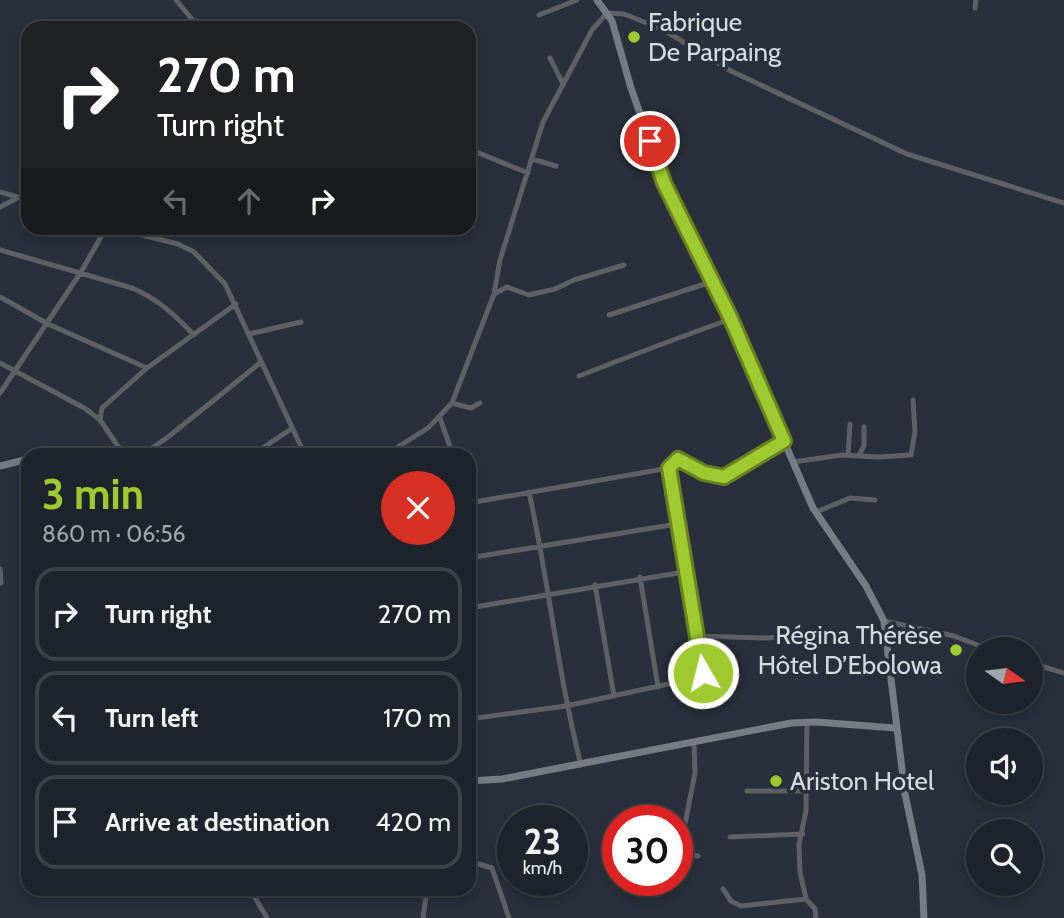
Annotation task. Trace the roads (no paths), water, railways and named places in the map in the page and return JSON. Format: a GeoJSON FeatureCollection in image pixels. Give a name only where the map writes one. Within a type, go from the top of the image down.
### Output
{"type":"FeatureCollection","features":[{"type":"Feature","properties":{"kind":"main road"},"geometry":{"type":"LineString","coordinates":[[597,0],[607,13],[664,183],[690,229],[711,282],[731,319],[816,512],[866,586],[884,621],[895,728],[922,875],[924,918]]}},
{"type":"Feature","properties":{"kind":"main road"},"geometry":{"type":"LineString","coordinates":[[0,466],[21,461]]}},
{"type":"Feature","properties":{"kind":"main road"},"geometry":{"type":"LineString","coordinates":[[476,780],[581,765],[807,722],[895,728]]}},
{"type":"Feature","properties":{"kind":"street"},"geometry":{"type":"LineString","coordinates":[[176,0],[194,21]]}},
{"type":"Feature","properties":{"kind":"street"},"geometry":{"type":"LineString","coordinates":[[539,15],[577,0]]}},
{"type":"Feature","properties":{"kind":"street"},"geometry":{"type":"LineString","coordinates":[[975,8],[976,0]]}},
{"type":"Feature","properties":{"kind":"street"},"geometry":{"type":"LineString","coordinates":[[395,448],[440,418],[452,403],[494,294],[500,260],[546,115],[592,30],[607,13],[624,14],[662,29],[731,71],[907,154],[1064,203]]}},
{"type":"Feature","properties":{"kind":"street"},"geometry":{"type":"LineString","coordinates":[[550,58],[563,84]]}},
{"type":"Feature","properties":{"kind":"street"},"geometry":{"type":"LineString","coordinates":[[476,152],[528,173]]}},
{"type":"Feature","properties":{"kind":"street"},"geometry":{"type":"LineString","coordinates":[[532,159],[556,166]]}},
{"type":"Feature","properties":{"kind":"street"},"geometry":{"type":"LineString","coordinates":[[0,192],[19,197]]}},
{"type":"Feature","properties":{"kind":"street"},"geometry":{"type":"LineString","coordinates":[[0,207],[19,197]]}},
{"type":"Feature","properties":{"kind":"street"},"geometry":{"type":"LineString","coordinates":[[0,393],[48,324],[102,235]]}},
{"type":"Feature","properties":{"kind":"street"},"geometry":{"type":"LineString","coordinates":[[142,235],[178,244],[194,253],[225,284],[301,448]]}},
{"type":"Feature","properties":{"kind":"street"},"geometry":{"type":"LineString","coordinates":[[0,250],[81,272],[153,297],[194,335]]}},
{"type":"Feature","properties":{"kind":"street"},"geometry":{"type":"LineString","coordinates":[[494,294],[507,287],[529,295],[555,289],[574,279],[624,265]]}},
{"type":"Feature","properties":{"kind":"street"},"geometry":{"type":"LineString","coordinates":[[609,315],[711,282]]}},
{"type":"Feature","properties":{"kind":"street"},"geometry":{"type":"LineString","coordinates":[[0,297],[48,324],[147,368]]}},
{"type":"Feature","properties":{"kind":"street"},"geometry":{"type":"LineString","coordinates":[[89,411],[102,408],[147,368],[236,304]]}},
{"type":"Feature","properties":{"kind":"street"},"geometry":{"type":"LineString","coordinates":[[579,376],[652,348],[670,338],[731,319]]}},
{"type":"Feature","properties":{"kind":"street"},"geometry":{"type":"LineString","coordinates":[[248,334],[301,322]]}},
{"type":"Feature","properties":{"kind":"street"},"geometry":{"type":"LineString","coordinates":[[0,363],[89,411],[100,420],[119,448]]}},
{"type":"Feature","properties":{"kind":"street"},"geometry":{"type":"LineString","coordinates":[[152,448],[260,363]]}},
{"type":"Feature","properties":{"kind":"street"},"geometry":{"type":"LineString","coordinates":[[793,462],[848,455],[911,454],[915,432],[913,400]]}},
{"type":"Feature","properties":{"kind":"street"},"geometry":{"type":"LineString","coordinates":[[452,403],[471,408],[480,403]]}},
{"type":"Feature","properties":{"kind":"street"},"geometry":{"type":"LineString","coordinates":[[100,420],[102,408]]}},
{"type":"Feature","properties":{"kind":"street"},"geometry":{"type":"LineString","coordinates":[[440,418],[451,448]]}},
{"type":"Feature","properties":{"kind":"street"},"geometry":{"type":"LineString","coordinates":[[848,455],[850,424]]}},
{"type":"Feature","properties":{"kind":"street"},"geometry":{"type":"LineString","coordinates":[[859,455],[864,446],[864,428]]}},
{"type":"Feature","properties":{"kind":"street"},"geometry":{"type":"LineString","coordinates":[[262,448],[291,429]]}},
{"type":"Feature","properties":{"kind":"street"},"geometry":{"type":"LineString","coordinates":[[476,502],[669,468],[678,459],[704,473],[724,477],[784,441]]}},
{"type":"Feature","properties":{"kind":"street"},"geometry":{"type":"LineString","coordinates":[[476,718],[566,706],[701,677],[703,665],[684,572],[676,497],[669,468]]}},
{"type":"Feature","properties":{"kind":"street"},"geometry":{"type":"LineString","coordinates":[[529,492],[549,593],[566,706],[581,765]]}},
{"type":"Feature","properties":{"kind":"street"},"geometry":{"type":"LineString","coordinates":[[816,512],[850,498],[875,500]]}},
{"type":"Feature","properties":{"kind":"street"},"geometry":{"type":"LineString","coordinates":[[476,557],[677,524]]}},
{"type":"Feature","properties":{"kind":"street"},"geometry":{"type":"LineString","coordinates":[[0,569],[1,583]]}},
{"type":"Feature","properties":{"kind":"street"},"geometry":{"type":"LineString","coordinates":[[476,607],[640,577],[684,572]]}},
{"type":"Feature","properties":{"kind":"street"},"geometry":{"type":"LineString","coordinates":[[640,577],[658,687]]}},
{"type":"Feature","properties":{"kind":"street"},"geometry":{"type":"LineString","coordinates":[[595,585],[614,696]]}},
{"type":"Feature","properties":{"kind":"street"},"geometry":{"type":"LineString","coordinates":[[884,621],[966,641]]}},
{"type":"Feature","properties":{"kind":"street"},"geometry":{"type":"LineString","coordinates":[[698,636],[768,638],[811,634],[839,640]]}},
{"type":"Feature","properties":{"kind":"street"},"geometry":{"type":"LineString","coordinates":[[1043,667],[1064,673]]}},
{"type":"Feature","properties":{"kind":"street"},"geometry":{"type":"LineString","coordinates":[[807,722],[807,791],[803,834],[799,844],[800,872],[806,899],[815,909],[816,918]]}},
{"type":"Feature","properties":{"kind":"street"},"geometry":{"type":"LineString","coordinates":[[694,744],[695,773],[681,844],[683,852],[698,856]]}},
{"type":"Feature","properties":{"kind":"street"},"geometry":{"type":"LineString","coordinates":[[747,791],[807,791]]}},
{"type":"Feature","properties":{"kind":"street"},"geometry":{"type":"LineString","coordinates":[[730,837],[803,834]]}},
{"type":"Feature","properties":{"kind":"street"},"geometry":{"type":"LineString","coordinates":[[476,863],[492,868],[509,918]]}},
{"type":"Feature","properties":{"kind":"street"},"geometry":{"type":"LineString","coordinates":[[723,889],[731,901],[741,906],[806,899]]}},
{"type":"Feature","properties":{"kind":"street"},"geometry":{"type":"LineString","coordinates":[[254,896],[267,918]]}},
{"type":"Feature","properties":{"kind":"street"},"geometry":{"type":"LineString","coordinates":[[424,918],[426,896]]}},
{"type":"Feature","properties":{"kind":"place","name":"Fabrique De Parpaing"},"geometry":{"type":"Point","coordinates":[634,37]}},
{"type":"Feature","properties":{"kind":"place","name":"Régina Thérèse Hôtel D’Ebolowa"},"geometry":{"type":"Point","coordinates":[956,650]}},
{"type":"Feature","properties":{"kind":"place","name":"Ariston Hotel"},"geometry":{"type":"Point","coordinates":[776,781]}}]}
